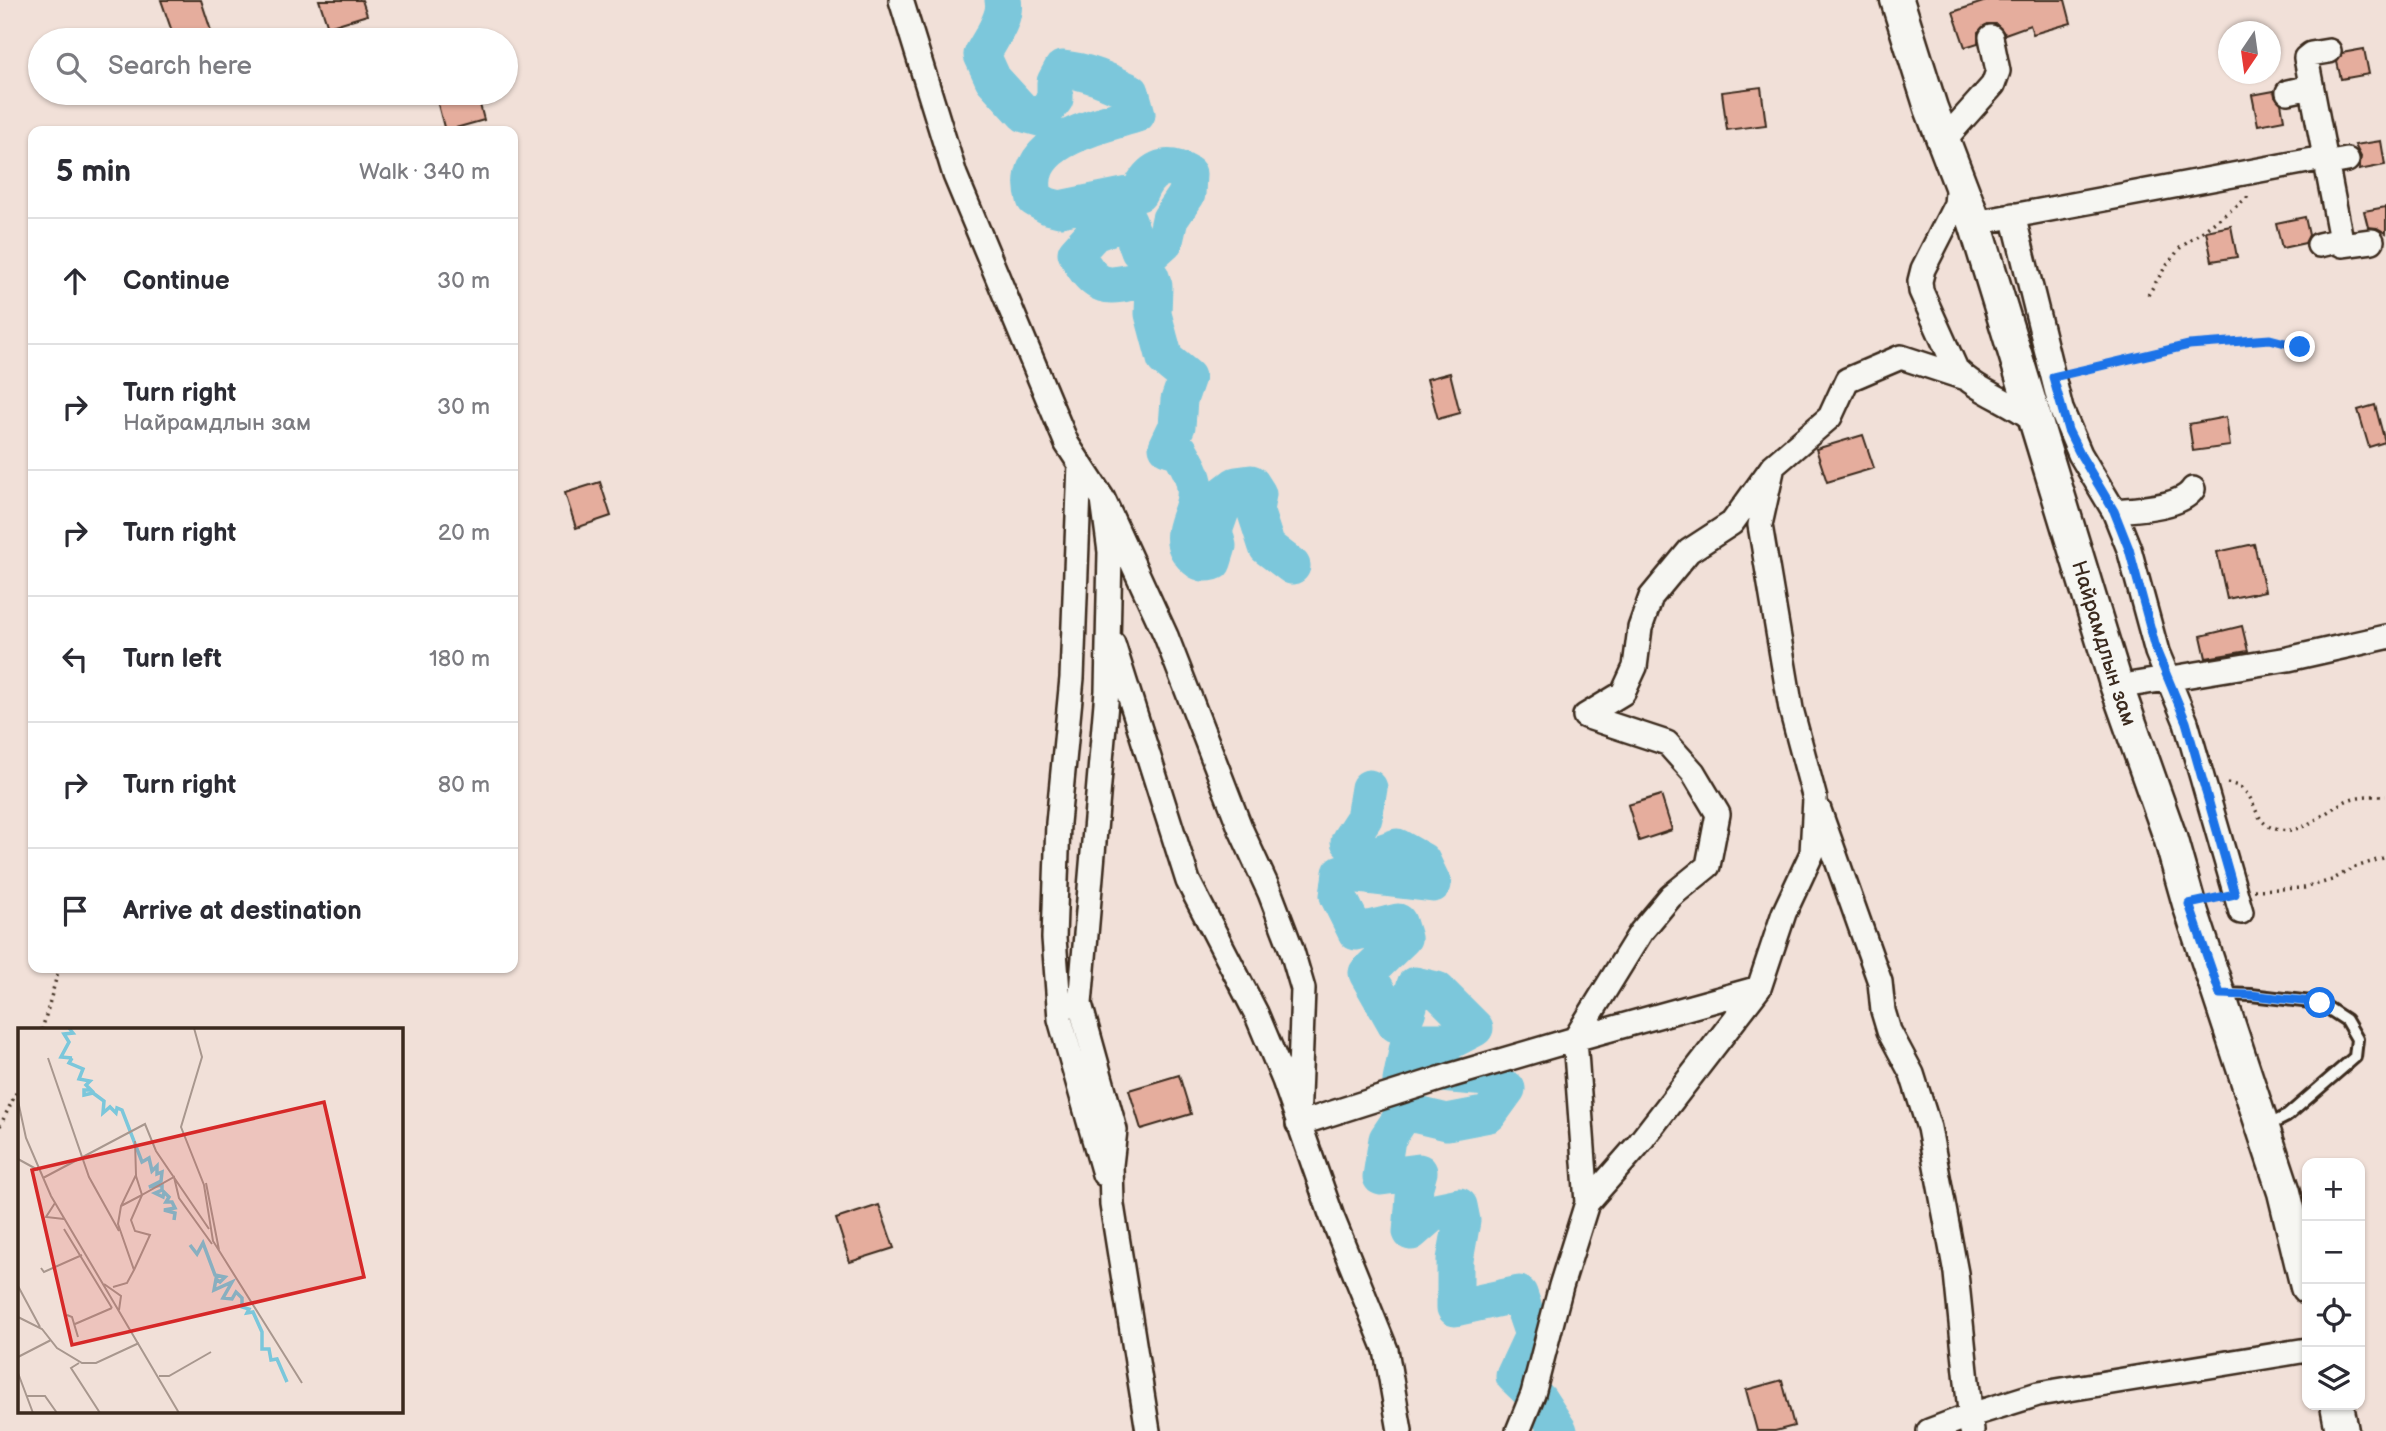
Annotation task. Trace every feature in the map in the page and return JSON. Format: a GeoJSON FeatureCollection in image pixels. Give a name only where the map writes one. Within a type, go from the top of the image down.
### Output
{"type":"FeatureCollection","features":[{"type":"Feature","properties":{"kind":"main road","name":"Найрамдлын зам"},"geometry":{"type":"LineString","coordinates":[[1897,0],[1931,108],[1975,223],[2117,687],[2170,837],[2284,1192],[2306,1284]]}},
{"type":"Feature","properties":{"kind":"street"},"geometry":{"type":"LineString","coordinates":[[901,0],[955,174],[1068,444],[1102,499],[1167,636],[1241,830],[1270,893],[1291,948],[1303,989],[1298,1124]]}},
{"type":"Feature","properties":{"kind":"street"},"geometry":{"type":"LineString","coordinates":[[1944,140],[1993,85],[1998,71],[1991,37]]}},
{"type":"Feature","properties":{"kind":"street"},"geometry":{"type":"LineString","coordinates":[[2329,51],[2311,54],[2306,58],[2311,88],[2332,161],[2330,242],[2342,245],[2372,241]]}},
{"type":"Feature","properties":{"kind":"street"},"geometry":{"type":"LineString","coordinates":[[2287,92],[2311,88]]}},
{"type":"Feature","properties":{"kind":"street"},"geometry":{"type":"LineString","coordinates":[[1975,223],[2254,171],[2332,161]]}},
{"type":"Feature","properties":{"kind":"street"},"geometry":{"type":"LineString","coordinates":[[1958,178],[1956,204],[1923,269],[1920,281],[1921,291],[1947,351],[1956,369],[1965,378]]}},
{"type":"Feature","properties":{"kind":"street"},"geometry":{"type":"LineString","coordinates":[[2013,215],[2068,430],[2114,511],[2129,549],[2157,652],[2186,722],[2238,903]]}},
{"type":"Feature","properties":{"kind":"street"},"geometry":{"type":"LineString","coordinates":[[1518,1431],[1533,1394],[1561,1286],[1587,1203],[1575,1039],[1641,932],[1671,896],[1708,866],[1718,814],[1693,772],[1667,743],[1585,716],[1623,693],[1635,667],[1640,628],[1651,597],[1689,551],[1732,523],[1773,466],[1830,417],[1847,380],[1901,357],[1965,378],[2022,410],[2035,421]]}},
{"type":"Feature","properties":{"kind":"street"},"geometry":{"type":"LineString","coordinates":[[1080,463],[1072,678],[1058,823],[1054,938],[1060,1019],[1112,1205],[1148,1431]]}},
{"type":"Feature","properties":{"kind":"street"},"geometry":{"type":"LineString","coordinates":[[1773,466],[1760,525],[1791,709],[1815,799],[1880,982],[1883,1011],[1889,1031],[1912,1074],[1929,1128],[1956,1273],[1971,1423]]}},
{"type":"Feature","properties":{"kind":"street"},"geometry":{"type":"LineString","coordinates":[[2114,511],[2185,498],[2193,489]]}},
{"type":"Feature","properties":{"kind":"street"},"geometry":{"type":"LineString","coordinates":[[1102,499],[1110,552],[1107,691],[1080,1004],[1115,1130],[1111,1165],[1112,1205]]}},
{"type":"Feature","properties":{"kind":"street"},"geometry":{"type":"LineString","coordinates":[[1108,629],[1188,881],[1256,1013],[1284,1080],[1332,1217],[1386,1350],[1401,1431]]}},
{"type":"Feature","properties":{"kind":"street"},"geometry":{"type":"LineString","coordinates":[[2117,687],[2288,659],[2386,637]]}},
{"type":"Feature","properties":{"kind":"street"},"geometry":{"type":"LineString","coordinates":[[1587,1203],[1637,1146],[1759,988],[1784,913],[1812,853],[1815,799]]}},
{"type":"Feature","properties":{"kind":"street"},"geometry":{"type":"LineString","coordinates":[[1298,1124],[1452,1074],[1759,988]]}},
{"type":"Feature","properties":{"kind":"street"},"geometry":{"type":"LineString","coordinates":[[1929,1431],[1971,1423],[2038,1394],[2302,1351]]}},
{"type":"Feature","properties":{"kind":"lane"},"geometry":{"type":"LineString","coordinates":[[2220,994],[2320,1003],[2346,1020],[2357,1039],[2355,1057],[2287,1116],[2263,1128]]}},
{"type":"Feature","properties":{"kind":"path"},"geometry":{"type":"LineString","coordinates":[[2148,295],[2180,248],[2246,199],[2253,187],[2254,171]]}},
{"type":"Feature","properties":{"kind":"path"},"geometry":{"type":"LineString","coordinates":[[2053,377],[2189,345],[2270,339],[2311,352]]}},
{"type":"Feature","properties":{"kind":"path"},"geometry":{"type":"LineString","coordinates":[[2204,786],[2224,783],[2240,786],[2246,790],[2260,820],[2285,830],[2304,825],[2355,798],[2386,796]]}},
{"type":"Feature","properties":{"kind":"path"},"geometry":{"type":"LineString","coordinates":[[2238,903],[2263,888],[2304,888],[2332,880],[2353,868],[2386,857]]}},
{"type":"Feature","properties":{"kind":"path"},"geometry":{"type":"LineString","coordinates":[[43,1028],[57,973]]}},
{"type":"Feature","properties":{"kind":"path"},"geometry":{"type":"LineString","coordinates":[[0,1126],[18,1089]]}},
{"type":"Feature","properties":{"kind":"building"},"geometry":{"type":"Polygon","coordinates":[[[161,0],[201,0],[210,28],[171,28],[161,0]]]}},
{"type":"Feature","properties":{"kind":"building"},"geometry":{"type":"Polygon","coordinates":[[[319,0],[362,0],[367,15],[328,27],[319,0]]]}},
{"type":"Feature","properties":{"kind":"building"},"geometry":{"type":"Polygon","coordinates":[[[1989,0],[2065,0],[2071,23],[2033,34],[2030,25],[2005,34],[1996,24],[1988,24],[1978,32],[1978,43],[1965,47],[1953,12],[1989,0]]]}},
{"type":"Feature","properties":{"kind":"building"},"geometry":{"type":"Polygon","coordinates":[[[2364,49],[2369,74],[2341,79],[2337,62],[2342,53],[2364,49]]]}},
{"type":"Feature","properties":{"kind":"building"},"geometry":{"type":"Polygon","coordinates":[[[1761,87],[1766,125],[1727,130],[1722,92],[1761,87]]]}},
{"type":"Feature","properties":{"kind":"building"},"geometry":{"type":"Polygon","coordinates":[[[2274,91],[2281,103],[2284,120],[2258,125],[2252,95],[2274,91]]]}},
{"type":"Feature","properties":{"kind":"building"},"geometry":{"type":"Polygon","coordinates":[[[438,105],[480,105],[484,120],[463,126],[444,126],[438,105]]]}},
{"type":"Feature","properties":{"kind":"building"},"geometry":{"type":"Polygon","coordinates":[[[2381,141],[2385,165],[2359,170],[2361,157],[2355,145],[2381,141]]]}},
{"type":"Feature","properties":{"kind":"building"},"geometry":{"type":"Polygon","coordinates":[[[2386,207],[2386,233],[2368,227],[2364,211],[2386,207]]]}},
{"type":"Feature","properties":{"kind":"building"},"geometry":{"type":"Polygon","coordinates":[[[2305,217],[2309,235],[2305,243],[2282,248],[2276,223],[2305,217]]]}},
{"type":"Feature","properties":{"kind":"building"},"geometry":{"type":"Polygon","coordinates":[[[2231,226],[2237,257],[2212,261],[2206,231],[2231,226]]]}},
{"type":"Feature","properties":{"kind":"building"},"geometry":{"type":"Polygon","coordinates":[[[1450,373],[1460,413],[1438,419],[1427,379],[1450,373]]]}},
{"type":"Feature","properties":{"kind":"building"},"geometry":{"type":"Polygon","coordinates":[[[2375,405],[2385,442],[2369,447],[2358,410],[2375,405]]]}},
{"type":"Feature","properties":{"kind":"building"},"geometry":{"type":"Polygon","coordinates":[[[2226,417],[2230,446],[2193,451],[2189,424],[2226,417]]]}},
{"type":"Feature","properties":{"kind":"building"},"geometry":{"type":"Polygon","coordinates":[[[1863,435],[1874,468],[1827,482],[1816,449],[1863,435]]]}},
{"type":"Feature","properties":{"kind":"building"},"geometry":{"type":"Polygon","coordinates":[[[600,482],[611,516],[576,528],[565,493],[600,482]]]}},
{"type":"Feature","properties":{"kind":"building"},"geometry":{"type":"Polygon","coordinates":[[[2254,544],[2265,591],[2227,599],[2217,552],[2254,544]]]}},
{"type":"Feature","properties":{"kind":"building"},"geometry":{"type":"Polygon","coordinates":[[[2242,626],[2248,651],[2206,658],[2201,636],[2242,626]]]}},
{"type":"Feature","properties":{"kind":"building"},"geometry":{"type":"Polygon","coordinates":[[[1661,795],[1672,830],[1639,841],[1628,805],[1661,795]]]}},
{"type":"Feature","properties":{"kind":"building"},"geometry":{"type":"Polygon","coordinates":[[[1179,1075],[1191,1114],[1141,1129],[1129,1090],[1179,1075]]]}},
{"type":"Feature","properties":{"kind":"building"},"geometry":{"type":"Polygon","coordinates":[[[879,1205],[894,1248],[850,1262],[836,1219],[879,1205]]]}},
{"type":"Feature","properties":{"kind":"building"},"geometry":{"type":"Polygon","coordinates":[[[1782,1380],[1794,1426],[1775,1431],[1757,1431],[1746,1390],[1782,1380]]]}},
{"type":"Feature","properties":{"kind":"waterway"},"geometry":{"type":"LineString","coordinates":[[1003,0],[1003,14],[982,55],[993,79],[1025,114],[1040,118],[1055,99],[1055,82],[1062,69],[1089,74],[1131,92],[1137,114],[1083,131],[1049,150],[1038,163],[1033,179],[1035,199],[1060,209],[1139,193],[1153,173],[1165,168],[1188,174],[1187,194],[1170,219],[1165,241],[1154,251],[1139,251],[1128,221],[1094,233],[1076,253],[1091,276],[1099,282],[1115,285],[1151,277],[1154,286],[1153,314],[1165,359],[1187,377],[1179,400],[1177,426],[1167,447],[1180,451],[1195,484],[1194,505],[1185,535],[1188,550],[1201,562],[1213,562],[1218,546],[1214,531],[1223,495],[1236,485],[1251,483],[1258,494],[1255,510],[1267,547],[1292,566]]}},
{"type":"Feature","properties":{"kind":"waterway"},"geometry":{"type":"LineString","coordinates":[[1369,788],[1364,818],[1349,841],[1365,858],[1397,847],[1422,861],[1433,884],[1341,873],[1338,896],[1356,932],[1398,922],[1403,938],[1367,973],[1396,1024],[1407,1013],[1415,985],[1437,990],[1475,1028],[1450,1041],[1409,1041],[1401,1081],[1432,1073],[1488,1078],[1507,1089],[1489,1114],[1447,1122],[1405,1112],[1387,1139],[1381,1177],[1419,1172],[1415,1186],[1411,1232],[1435,1211],[1459,1206],[1462,1221],[1455,1260],[1455,1308],[1519,1294],[1533,1335],[1514,1376],[1539,1400],[1559,1431]]}},
{"type":"Feature","properties":{"kind":"route"},"geometry":{"type":"LineString","coordinates":[[2300,347],[2270,339],[2189,345],[2053,377],[2068,430],[2114,511],[2129,549],[2157,652],[2186,722],[2235,894],[2189,904],[2220,994],[2320,1003]]}}]}
